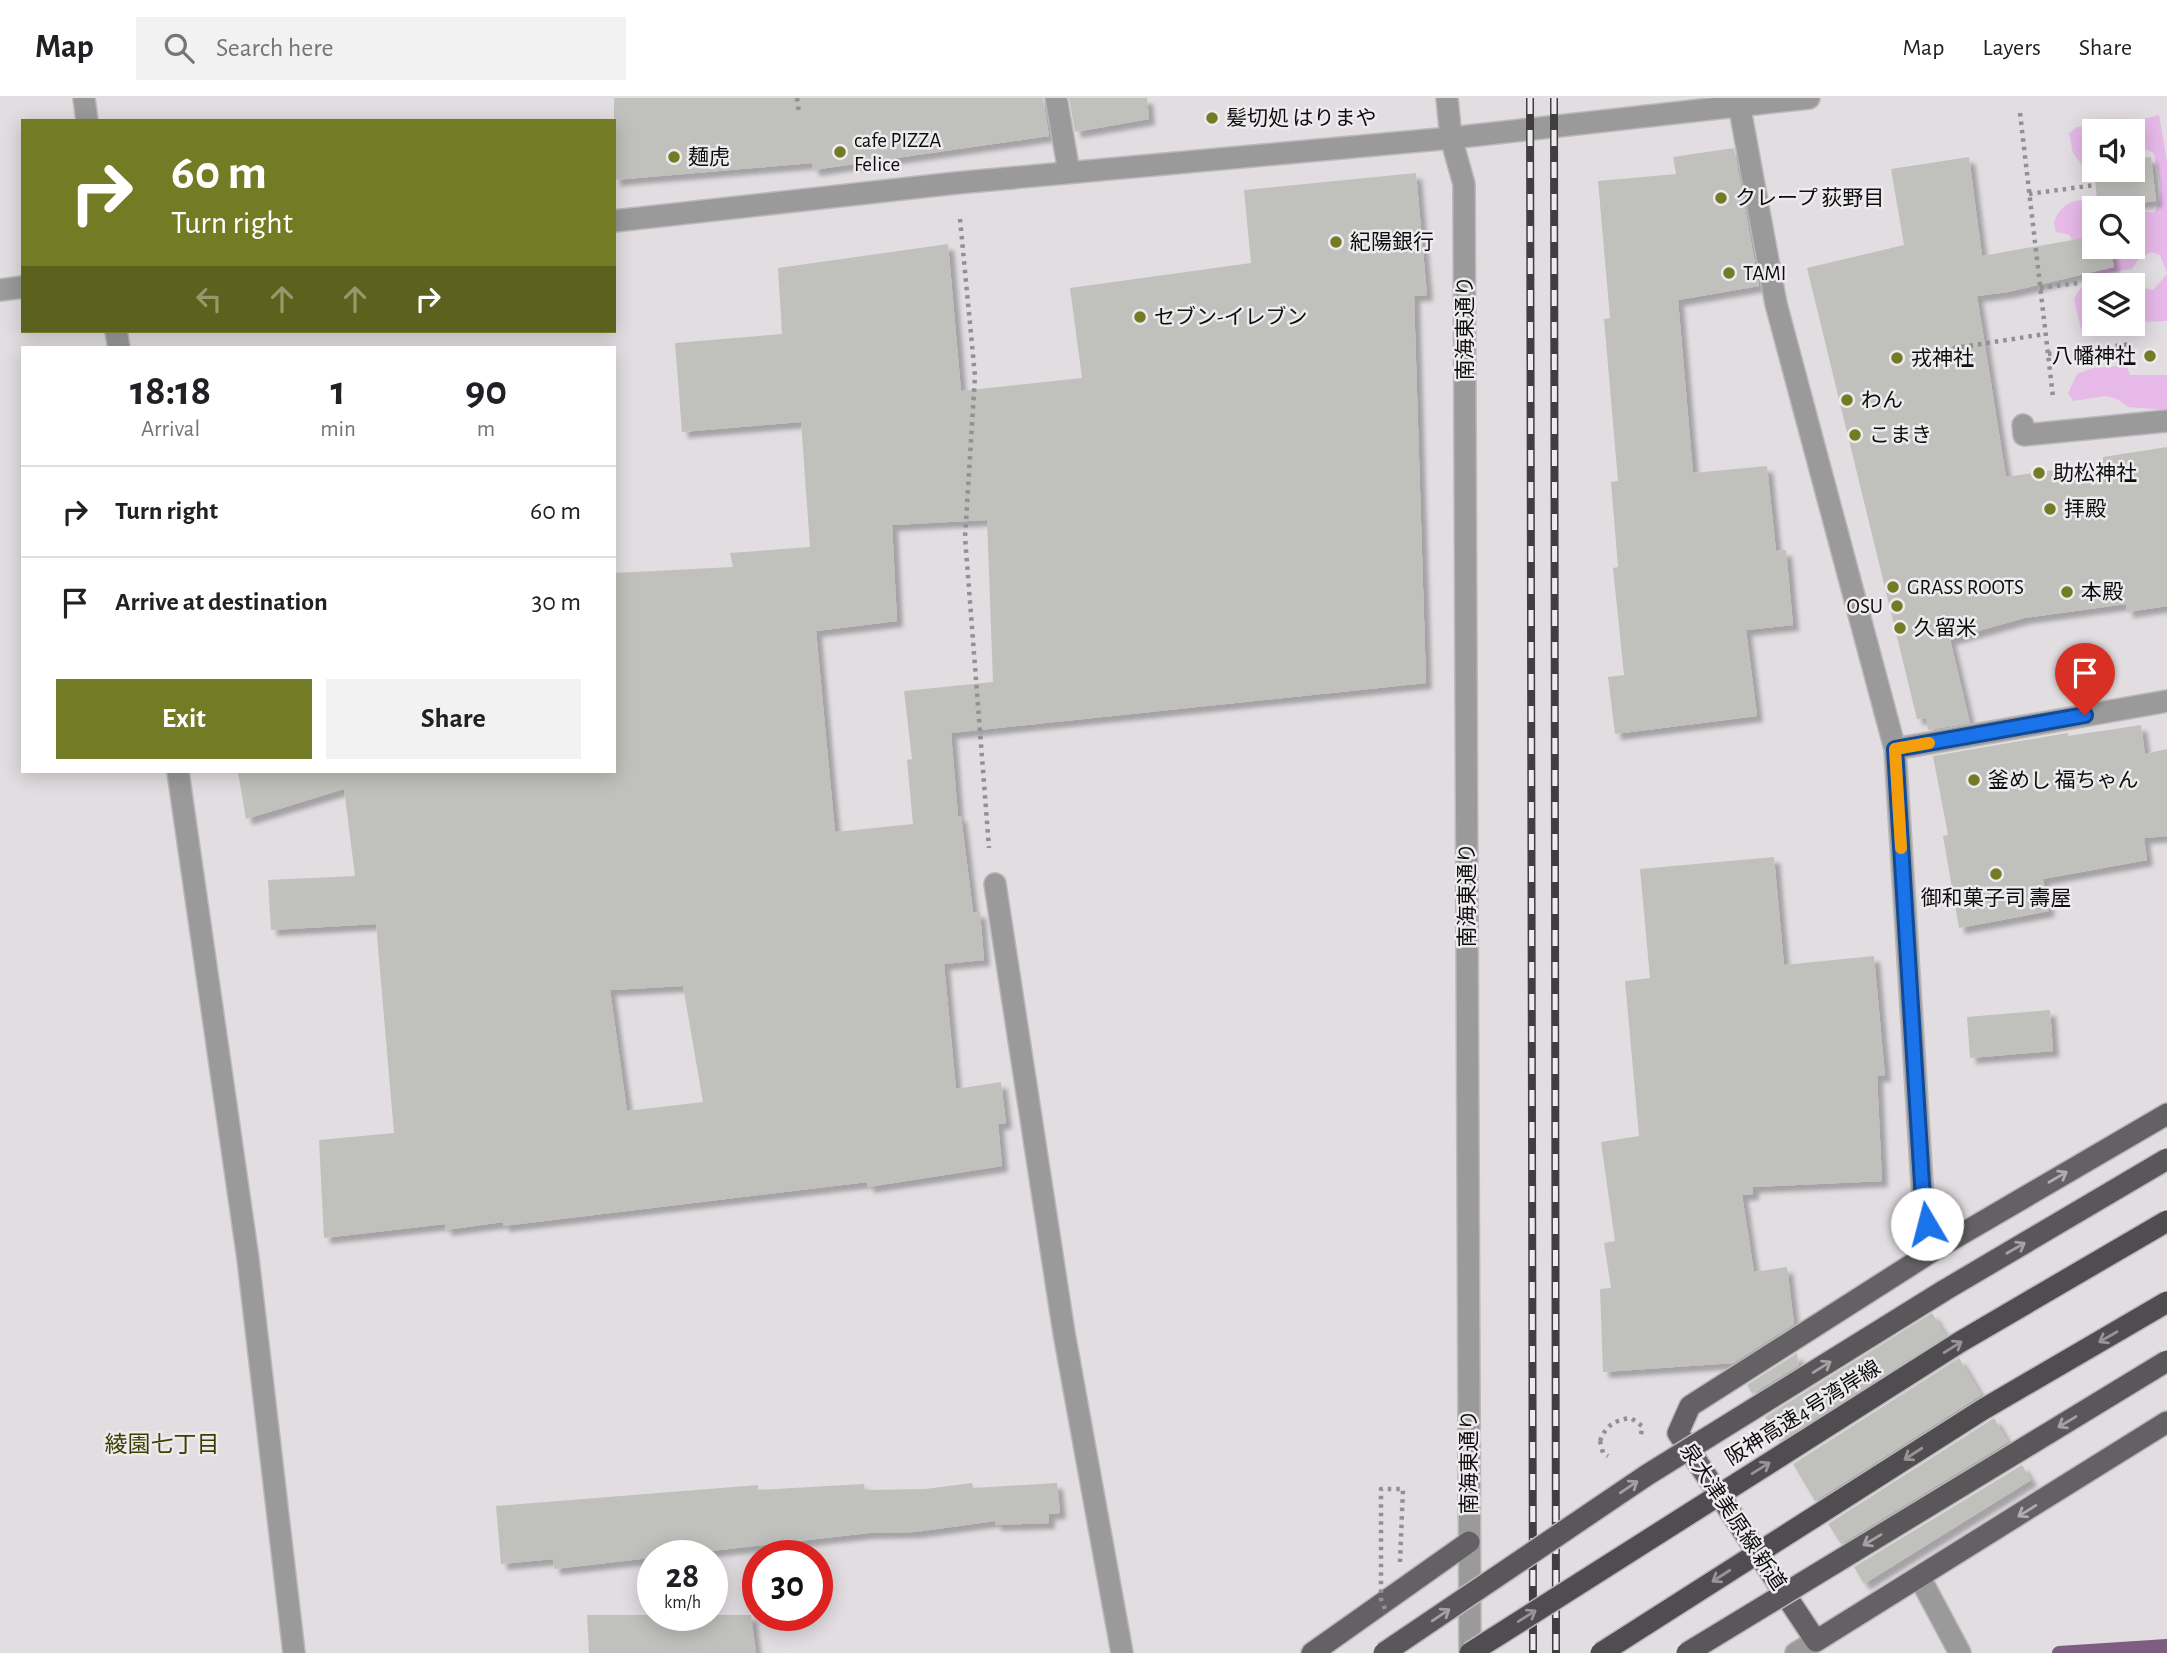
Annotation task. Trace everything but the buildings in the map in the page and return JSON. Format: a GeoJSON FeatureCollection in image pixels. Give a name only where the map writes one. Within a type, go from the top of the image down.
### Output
{"type":"FeatureCollection","features":[{"type":"Feature","properties":{"kind":"highway"},"geometry":{"type":"LineString","coordinates":[[1384,1653],[1658,1468],[1945,1290],[2167,1159]]}},
{"type":"Feature","properties":{"kind":"highway","name":"阪神高速4号湾岸線"},"geometry":{"type":"LineString","coordinates":[[1470,1653],[1960,1342],[2167,1221]]}},
{"type":"Feature","properties":{"kind":"highway"},"geometry":{"type":"LineString","coordinates":[[1601,1653],[1982,1410],[2167,1302]]}},
{"type":"Feature","properties":{"kind":"highway"},"geometry":{"type":"LineString","coordinates":[[1687,1653],[2167,1361]]}},
{"type":"Feature","properties":{"kind":"main road","name":"泉大津美原線 新道"},"geometry":{"type":"LineString","coordinates":[[1816,1641],[1678,1433],[1690,1406],[1936,1249],[2167,1114]]}},
{"type":"Feature","properties":{"kind":"main road"},"geometry":{"type":"LineString","coordinates":[[1816,1641],[2167,1422]]}},
{"type":"Feature","properties":{"kind":"main road"},"geometry":{"type":"LineString","coordinates":[[1312,1653],[1469,1542]]}},
{"type":"Feature","properties":{"kind":"street"},"geometry":{"type":"LineString","coordinates":[[84,98],[86,119]]}},
{"type":"Feature","properties":{"kind":"street"},"geometry":{"type":"LineString","coordinates":[[1056,98],[1069,172]]}},
{"type":"Feature","properties":{"kind":"street","name":"南海東通り"},"geometry":{"type":"LineString","coordinates":[[1447,98],[1451,138],[1464,184],[1470,1653]]}},
{"type":"Feature","properties":{"kind":"street"},"geometry":{"type":"LineString","coordinates":[[616,221],[956,183],[1451,138],[1809,98]]}},
{"type":"Feature","properties":{"kind":"street"},"geometry":{"type":"LineString","coordinates":[[1739,104],[1776,304],[1895,749],[1924,1216],[1936,1249]]}},
{"type":"Feature","properties":{"kind":"street"},"geometry":{"type":"LineString","coordinates":[[0,290],[21,287]]}},
{"type":"Feature","properties":{"kind":"street"},"geometry":{"type":"LineString","coordinates":[[2023,425],[2024,435],[2167,421]]}},
{"type":"Feature","properties":{"kind":"street"},"geometry":{"type":"LineString","coordinates":[[1895,749],[2167,701]]}},
{"type":"Feature","properties":{"kind":"street"},"geometry":{"type":"LineString","coordinates":[[178,773],[248,1259],[294,1653]]}},
{"type":"Feature","properties":{"kind":"street"},"geometry":{"type":"LineString","coordinates":[[995,884],[1064,1333],[1122,1653]]}},
{"type":"Feature","properties":{"kind":"street"},"geometry":{"type":"LineString","coordinates":[[1920,1578],[1960,1653]]}},
{"type":"Feature","properties":{"kind":"street"},"geometry":{"type":"LineString","coordinates":[[1796,1653],[1816,1641]]}},
{"type":"Feature","properties":{"kind":"path"},"geometry":{"type":"LineString","coordinates":[[797,98],[799,113]]}},
{"type":"Feature","properties":{"kind":"path"},"geometry":{"type":"LineString","coordinates":[[2020,113],[2053,405]]}},
{"type":"Feature","properties":{"kind":"path"},"geometry":{"type":"LineString","coordinates":[[956,183],[975,376],[965,537],[995,884]]}},
{"type":"Feature","properties":{"kind":"path"},"geometry":{"type":"LineString","coordinates":[[2029,194],[2095,185]]}},
{"type":"Feature","properties":{"kind":"path"},"geometry":{"type":"LineString","coordinates":[[2040,288],[2082,282]]}},
{"type":"Feature","properties":{"kind":"path"},"geometry":{"type":"LineString","coordinates":[[1936,351],[2045,334]]}},
{"type":"Feature","properties":{"kind":"path"},"geometry":{"type":"LineString","coordinates":[[2048,354],[2132,344]]}},
{"type":"Feature","properties":{"kind":"path"},"geometry":{"type":"LineString","coordinates":[[1600,1441],[1605,1429],[1619,1420],[1631,1418],[1642,1426],[1640,1449]]}},
{"type":"Feature","properties":{"kind":"path"},"geometry":{"type":"LineString","coordinates":[[1387,1614],[1381,1599],[1381,1489],[1403,1489],[1400,1562]]}},
{"type":"Feature","properties":{"kind":"shaded area"},"geometry":{"type":"Polygon","coordinates":[[[2159,115],[2167,162],[2167,272],[2160,255],[2151,252],[2145,256],[2145,212],[2154,212],[2161,191],[2154,153],[2145,150],[2143,119],[2159,115]]]}},
{"type":"Feature","properties":{"kind":"shaded area"},"geometry":{"type":"Polygon","coordinates":[[[2082,127],[2082,165],[2073,153],[2069,133],[2082,127]]]}},
{"type":"Feature","properties":{"kind":"shaded area"},"geometry":{"type":"Polygon","coordinates":[[[2082,200],[2082,259],[2140,259],[2132,269],[2082,273],[2070,235],[2056,232],[2054,223],[2062,208],[2082,200]]]}},
{"type":"Feature","properties":{"kind":"shaded area"},"geometry":{"type":"Polygon","coordinates":[[[2167,274],[2167,321],[2145,322],[2145,288],[2153,290],[2167,274]]]}},
{"type":"Feature","properties":{"kind":"shaded area"},"geometry":{"type":"Polygon","coordinates":[[[2082,287],[2082,329],[2074,299],[2082,287]]]}},
{"type":"Feature","properties":{"kind":"shaded area"},"geometry":{"type":"Polygon","coordinates":[[[2127,367],[2130,375],[2167,375],[2167,410],[2128,407],[2117,399],[2106,396],[2073,401],[2068,393],[2077,374],[2093,368],[2127,367]]]}},
{"type":"Feature","properties":{"kind":"waterway"},"geometry":{"type":"LineString","coordinates":[[2059,1653],[2167,1646]]}},
{"type":"Feature","properties":{"kind":"railway"},"geometry":{"type":"LineString","coordinates":[[1530,98],[1533,1653]]}},
{"type":"Feature","properties":{"kind":"railway"},"geometry":{"type":"LineString","coordinates":[[1554,98],[1556,1653]]}},
{"type":"Feature","properties":{"kind":"slow traffic"},"geometry":{"type":"LineString","coordinates":[[1901,848],[1895,749],[1929,743]]}},
{"type":"Feature","properties":{"kind":"place","name":"髪切処 はりまや"},"geometry":{"type":"Point","coordinates":[1212,118]}},
{"type":"Feature","properties":{"kind":"place","name":"cafe PIZZA Felice"},"geometry":{"type":"Point","coordinates":[840,152]}},
{"type":"Feature","properties":{"kind":"place","name":"麺虎"},"geometry":{"type":"Point","coordinates":[674,157]}},
{"type":"Feature","properties":{"kind":"place","name":"クレープ 荻野目"},"geometry":{"type":"Point","coordinates":[1721,198]}},
{"type":"Feature","properties":{"kind":"place","name":"紀陽銀行"},"geometry":{"type":"Point","coordinates":[1336,242]}},
{"type":"Feature","properties":{"kind":"place","name":"TAMI"},"geometry":{"type":"Point","coordinates":[1729,273]}},
{"type":"Feature","properties":{"kind":"place","name":"セブン-イレブン"},"geometry":{"type":"Point","coordinates":[1140,317]}},
{"type":"Feature","properties":{"kind":"place","name":"八幡神社"},"geometry":{"type":"Point","coordinates":[2150,356]}},
{"type":"Feature","properties":{"kind":"place","name":"戎神社"},"geometry":{"type":"Point","coordinates":[1897,358]}},
{"type":"Feature","properties":{"kind":"place","name":"わん"},"geometry":{"type":"Point","coordinates":[1847,400]}},
{"type":"Feature","properties":{"kind":"place","name":"こまき"},"geometry":{"type":"Point","coordinates":[1855,435]}},
{"type":"Feature","properties":{"kind":"place","name":"助松神社"},"geometry":{"type":"Point","coordinates":[2039,473]}},
{"type":"Feature","properties":{"kind":"place","name":"拝殿"},"geometry":{"type":"Point","coordinates":[2050,509]}},
{"type":"Feature","properties":{"kind":"place","name":"GRASS ROOTS"},"geometry":{"type":"Point","coordinates":[1893,587]}},
{"type":"Feature","properties":{"kind":"place","name":"本殿"},"geometry":{"type":"Point","coordinates":[2067,592]}},
{"type":"Feature","properties":{"kind":"place","name":"OSU"},"geometry":{"type":"Point","coordinates":[1897,606]}},
{"type":"Feature","properties":{"kind":"place","name":"久留米"},"geometry":{"type":"Point","coordinates":[1900,628]}},
{"type":"Feature","properties":{"kind":"place","name":"釜めし 福ちゃん"},"geometry":{"type":"Point","coordinates":[1974,780]}},
{"type":"Feature","properties":{"kind":"place","name":"御和菓子司 壽屋"},"geometry":{"type":"Point","coordinates":[1996,874]}},
{"type":"Feature","properties":{"kind":"district","name":"綾園七丁目"},"geometry":{"type":"Point","coordinates":[162,1445]}},
{"type":"Feature","properties":{"kind":"route"},"geometry":{"type":"LineString","coordinates":[[1927,1224],[1924,1216],[1895,749],[2085,715]]}}]}
